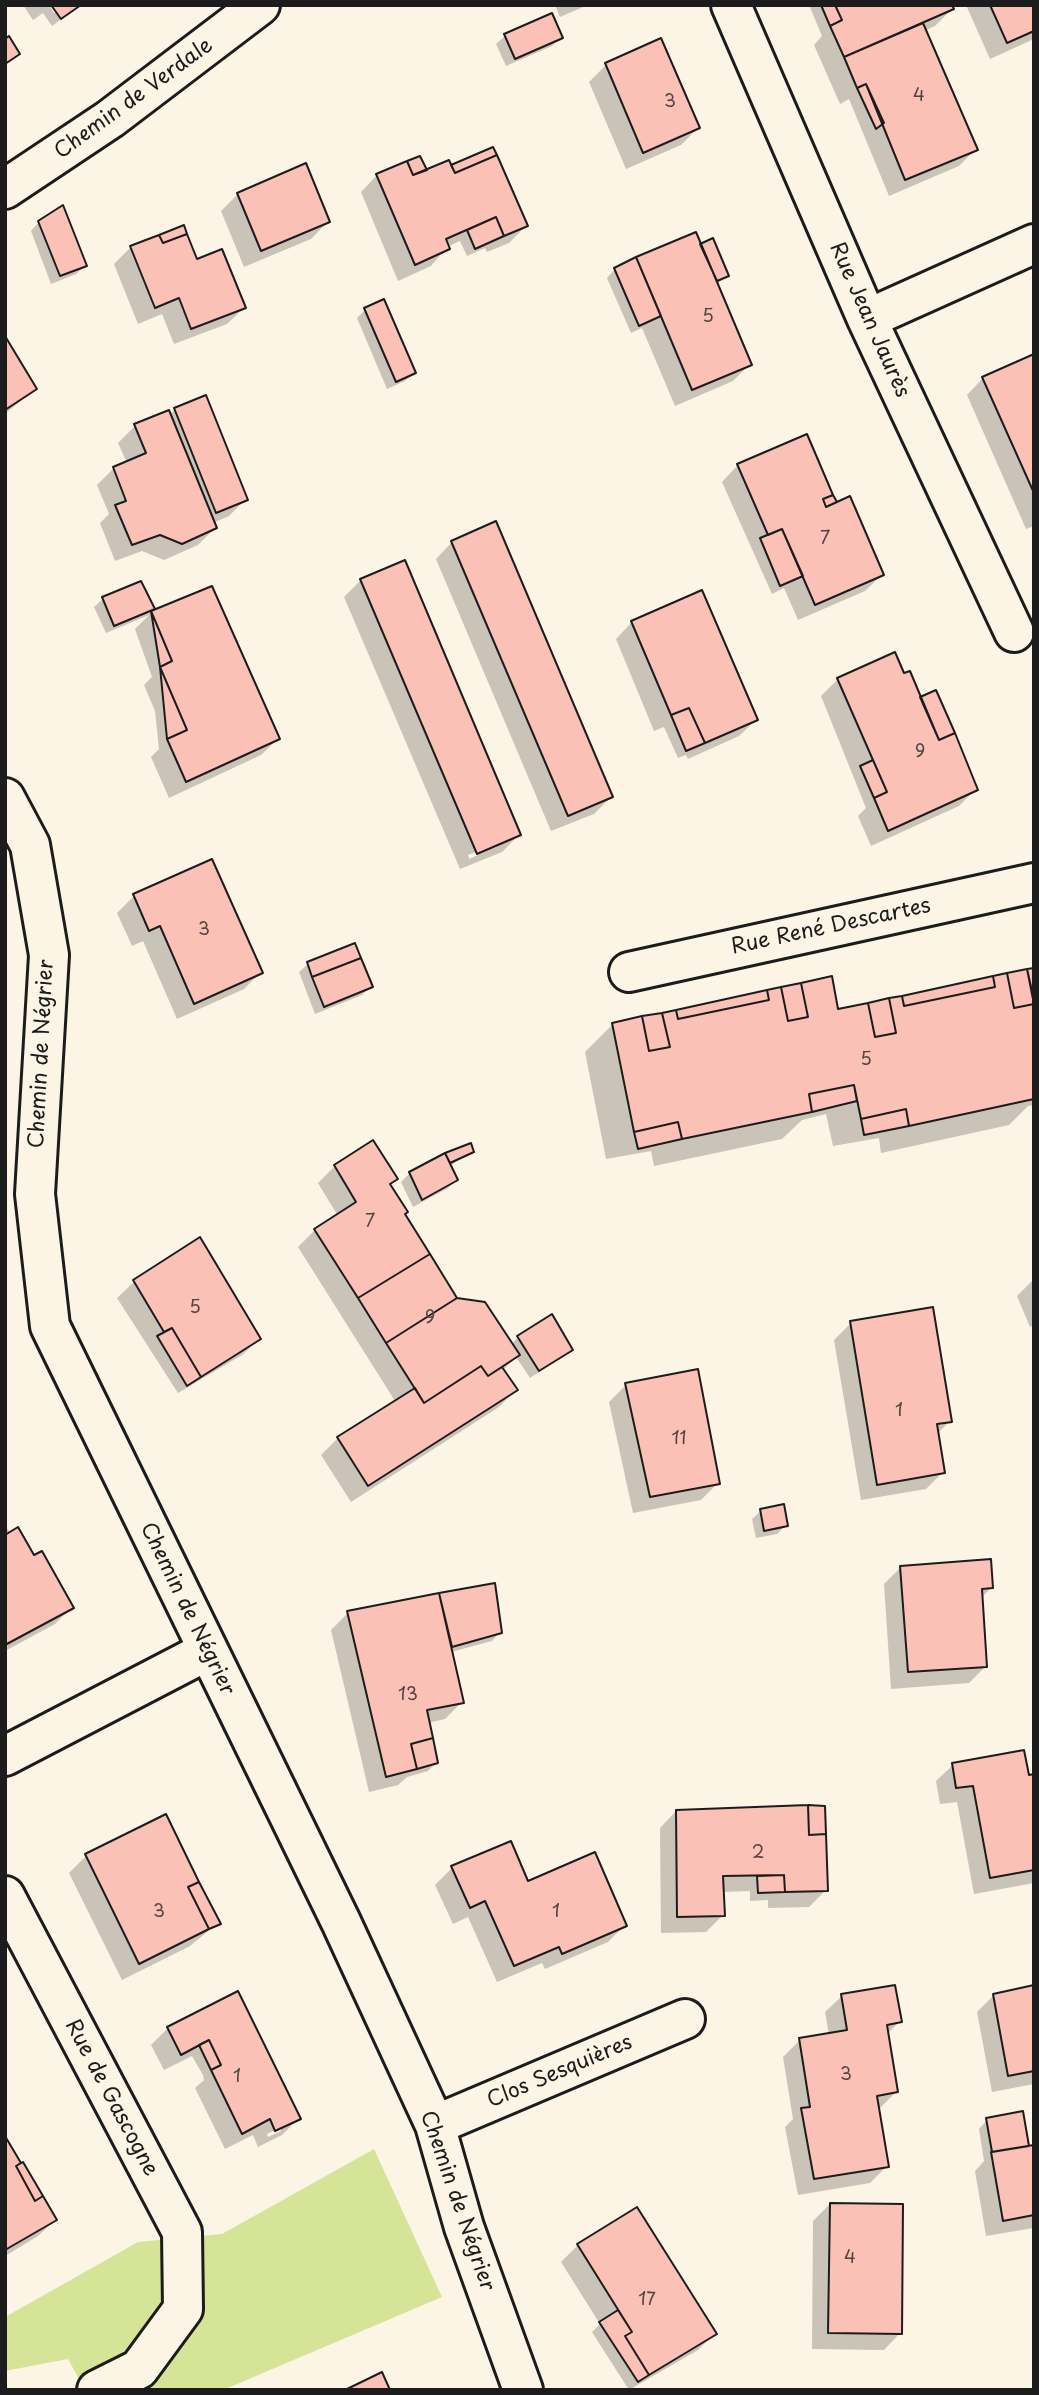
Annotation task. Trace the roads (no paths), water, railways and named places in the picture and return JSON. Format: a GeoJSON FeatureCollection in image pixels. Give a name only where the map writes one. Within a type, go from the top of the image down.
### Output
{"type":"FeatureCollection","features":[{"type":"Feature","properties":{"kind":"street","name":"Chemin de Verdale"},"geometry":{"type":"LineString","coordinates":[[5,189],[110,120],[260,5]]}},
{"type":"Feature","properties":{"kind":"street","name":"Rue Jean Jaurès"},"geometry":{"type":"LineString","coordinates":[[731,5],[867,319],[1014,632]]}},
{"type":"Feature","properties":{"kind":"street"},"geometry":{"type":"LineString","coordinates":[[867,319],[1034,244]]}},
{"type":"Feature","properties":{"kind":"street","name":"Chemin de Négrier"},"geometry":{"type":"LineString","coordinates":[[5,798],[30,845],[49,955],[35,1194],[50,1326],[341,1922],[435,2125],[464,2227],[523,2390]]}},
{"type":"Feature","properties":{"kind":"street","name":"Rue René Descartes"},"geometry":{"type":"LineString","coordinates":[[629,972],[1034,883]]}},
{"type":"Feature","properties":{"kind":"street"},"geometry":{"type":"LineString","coordinates":[[5,1756],[207,1651]]}},
{"type":"Feature","properties":{"kind":"street","name":"Rue de Gascogne"},"geometry":{"type":"LineString","coordinates":[[5,1896],[182,2232],[183,2309],[139,2369],[97,2390]]}},
{"type":"Feature","properties":{"kind":"street","name":"Clos Sesquières"},"geometry":{"type":"LineString","coordinates":[[435,2125],[685,2019]]}}]}
